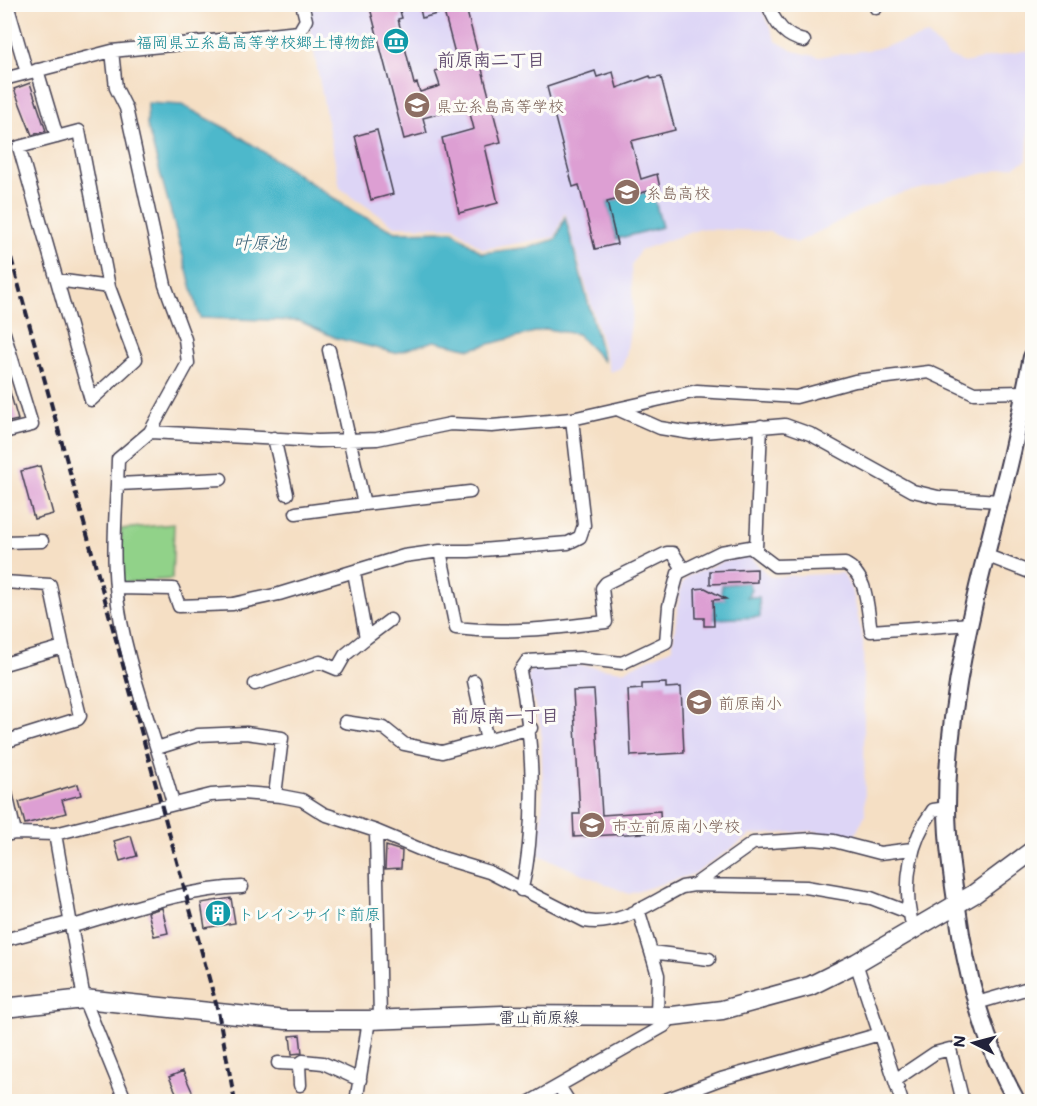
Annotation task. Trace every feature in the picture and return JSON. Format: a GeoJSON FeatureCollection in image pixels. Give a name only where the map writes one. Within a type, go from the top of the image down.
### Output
{"type":"FeatureCollection","features":[{"type":"Feature","properties":{"kind":"main road","name":"雷山前原線"},"geometry":{"type":"LineString","coordinates":[[4,1008],[84,999],[286,1020],[502,1015],[665,1016],[722,1010],[810,986],[856,963],[911,921],[956,904],[1032,851]]}},
{"type":"Feature","properties":{"kind":"street"},"geometry":{"type":"LineString","coordinates":[[7,4],[57,137]]}},
{"type":"Feature","properties":{"kind":"street"},"geometry":{"type":"LineString","coordinates":[[4,79],[112,51],[299,32],[306,20],[302,4]]}},
{"type":"Feature","properties":{"kind":"street"},"geometry":{"type":"LineString","coordinates":[[768,4],[775,24],[797,40],[804,41]]}},
{"type":"Feature","properties":{"kind":"street"},"geometry":{"type":"LineString","coordinates":[[112,51],[116,88],[126,108],[165,285],[184,339],[188,363],[150,432],[118,459],[114,547],[116,588],[139,690],[173,803]]}},
{"type":"Feature","properties":{"kind":"street"},"geometry":{"type":"LineString","coordinates":[[79,131],[109,286],[136,359],[91,400],[19,147],[57,137],[79,131]]}},
{"type":"Feature","properties":{"kind":"street"},"geometry":{"type":"LineString","coordinates":[[57,280],[109,286]]}},
{"type":"Feature","properties":{"kind":"street"},"geometry":{"type":"LineString","coordinates":[[4,333],[32,425],[4,432]]}},
{"type":"Feature","properties":{"kind":"street"},"geometry":{"type":"LineString","coordinates":[[329,350],[364,504]]}},
{"type":"Feature","properties":{"kind":"street"},"geometry":{"type":"LineString","coordinates":[[1017,1101],[1001,1074],[970,982],[956,904],[947,808],[953,723],[971,624],[985,555],[1028,384],[1032,357]]}},
{"type":"Feature","properties":{"kind":"street"},"geometry":{"type":"LineString","coordinates":[[150,432],[318,441],[376,438],[450,424],[492,426],[573,419],[697,391],[796,398],[855,381],[929,372],[974,393],[1028,384]]}},
{"type":"Feature","properties":{"kind":"street"},"geometry":{"type":"LineString","coordinates":[[617,409],[660,429],[691,433],[760,426],[785,426],[810,434],[913,490],[938,497],[999,501]]}},
{"type":"Feature","properties":{"kind":"street"},"geometry":{"type":"LineString","coordinates":[[116,588],[173,589],[180,606],[232,604],[279,594],[404,556],[440,551],[469,552],[568,543],[580,537],[584,525],[573,419]]}},
{"type":"Feature","properties":{"kind":"street"},"geometry":{"type":"LineString","coordinates":[[756,549],[760,426]]}},
{"type":"Feature","properties":{"kind":"street"},"geometry":{"type":"LineString","coordinates":[[274,438],[287,494]]}},
{"type":"Feature","properties":{"kind":"street"},"geometry":{"type":"LineString","coordinates":[[118,484],[221,478]]}},
{"type":"Feature","properties":{"kind":"street"},"geometry":{"type":"LineString","coordinates":[[296,513],[470,492]]}},
{"type":"Feature","properties":{"kind":"street"},"geometry":{"type":"LineString","coordinates":[[4,542],[42,542]]}},
{"type":"Feature","properties":{"kind":"street"},"geometry":{"type":"LineString","coordinates":[[520,890],[525,880],[530,832],[531,728],[520,671],[527,661],[579,658],[622,663],[666,642],[675,579],[683,569],[721,552],[750,547],[756,549],[775,566],[845,564],[854,568],[864,586],[871,631],[971,624]]}},
{"type":"Feature","properties":{"kind":"street"},"geometry":{"type":"LineString","coordinates":[[440,551],[456,628],[491,632],[544,630],[606,622],[602,588],[606,583],[667,553],[673,553],[683,569]]}},
{"type":"Feature","properties":{"kind":"street"},"geometry":{"type":"LineString","coordinates":[[985,555],[1032,573]]}},
{"type":"Feature","properties":{"kind":"street"},"geometry":{"type":"LineString","coordinates":[[354,572],[366,638]]}},
{"type":"Feature","properties":{"kind":"street"},"geometry":{"type":"LineString","coordinates":[[4,582],[50,585],[80,713],[78,719],[4,742]]}},
{"type":"Feature","properties":{"kind":"street"},"geometry":{"type":"LineString","coordinates":[[255,684],[320,662],[337,669],[345,655],[390,620]]}},
{"type":"Feature","properties":{"kind":"street"},"geometry":{"type":"LineString","coordinates":[[4,664],[63,647]]}},
{"type":"Feature","properties":{"kind":"street"},"geometry":{"type":"LineString","coordinates":[[474,681],[487,741]]}},
{"type":"Feature","properties":{"kind":"street"},"geometry":{"type":"LineString","coordinates":[[345,722],[384,728],[404,744],[442,752],[531,728]]}},
{"type":"Feature","properties":{"kind":"street"},"geometry":{"type":"LineString","coordinates":[[157,748],[198,735],[246,733],[282,738],[275,795]]}},
{"type":"Feature","properties":{"kind":"street"},"geometry":{"type":"LineString","coordinates":[[4,784],[10,834],[55,834],[173,803],[225,793],[275,795],[302,800],[324,814],[376,831],[436,856],[489,872],[520,890],[585,921],[600,924],[616,921],[694,885],[753,843],[813,839],[880,853],[912,849]]}},
{"type":"Feature","properties":{"kind":"street"},"geometry":{"type":"LineString","coordinates":[[694,885],[806,886],[871,898],[911,921],[912,849],[921,826],[933,810],[947,808]]}},
{"type":"Feature","properties":{"kind":"street"},"geometry":{"type":"LineString","coordinates":[[356,1101],[374,1019],[376,831]]}},
{"type":"Feature","properties":{"kind":"street"},"geometry":{"type":"LineString","coordinates":[[55,834],[73,924],[84,999],[126,1101]]}},
{"type":"Feature","properties":{"kind":"street"},"geometry":{"type":"LineString","coordinates":[[4,940],[186,893],[210,888],[242,887]]}},
{"type":"Feature","properties":{"kind":"street"},"geometry":{"type":"LineString","coordinates":[[530,1101],[664,1026],[665,1016],[658,975],[638,909]]}},
{"type":"Feature","properties":{"kind":"street"},"geometry":{"type":"LineString","coordinates":[[651,952],[709,959]]}},
{"type":"Feature","properties":{"kind":"street"},"geometry":{"type":"LineString","coordinates":[[856,963],[902,1101]]}},
{"type":"Feature","properties":{"kind":"street"},"geometry":{"type":"LineString","coordinates":[[977,1003],[1032,987]]}},
{"type":"Feature","properties":{"kind":"street"},"geometry":{"type":"LineString","coordinates":[[660,1101],[721,1079],[880,1034]]}},
{"type":"Feature","properties":{"kind":"street"},"geometry":{"type":"LineString","coordinates":[[895,1080],[935,1053],[950,1048],[963,1101]]}},
{"type":"Feature","properties":{"kind":"street"},"geometry":{"type":"LineString","coordinates":[[278,1063],[299,1064],[303,1061],[323,1063],[360,1080]]}},
{"type":"Feature","properties":{"kind":"street"},"geometry":{"type":"LineString","coordinates":[[299,1064],[300,1085]]}},
{"type":"Feature","properties":{"kind":"street"},"geometry":{"type":"LineString","coordinates":[[560,1086],[569,1101]]}},
{"type":"Feature","properties":{"kind":"shaded area","name":"糸島高校"},"geometry":{"type":"Polygon","coordinates":[[[305,5],[760,5],[776,41],[793,51],[819,57],[875,49],[928,35],[948,56],[964,63],[1028,50],[1031,89],[1027,160],[1015,166],[890,196],[796,243],[767,231],[700,229],[640,250],[631,266],[633,310],[626,356],[621,368],[610,372],[565,212],[555,237],[483,249],[454,227],[395,226],[340,188],[305,5]]]}},
{"type":"Feature","properties":{"kind":"shaded area","name":"前原南小"},"geometry":{"type":"Polygon","coordinates":[[[750,557],[770,577],[843,573],[853,593],[863,641],[865,815],[852,841],[814,831],[751,835],[694,874],[629,894],[539,855],[543,795],[541,729],[527,675],[532,669],[579,665],[623,671],[672,648],[681,585],[688,576],[724,561],[750,557]]]}},
{"type":"Feature","properties":{"kind":"green space"},"geometry":{"type":"Polygon","coordinates":[[[174,524],[172,579],[122,583],[121,529],[174,524]]]}},
{"type":"Feature","properties":{"kind":"water","name":"叶原池"},"geometry":{"type":"Polygon","coordinates":[[[148,103],[182,105],[233,132],[358,214],[396,232],[453,231],[482,253],[531,247],[556,239],[565,217],[604,362],[577,334],[546,329],[471,349],[434,341],[395,353],[336,338],[299,321],[200,318],[147,125],[148,103]]]}},
{"type":"Feature","properties":{"kind":"water"},"geometry":{"type":"Polygon","coordinates":[[[652,190],[662,227],[616,239],[607,202],[652,190]]]}},
{"type":"Feature","properties":{"kind":"water"},"geometry":{"type":"Polygon","coordinates":[[[748,582],[751,589],[747,597],[759,597],[760,617],[714,619],[713,600],[725,599],[721,594],[722,585],[748,582]]]}},
{"type":"Feature","properties":{"kind":"building"},"geometry":{"type":"Polygon","coordinates":[[[369,4],[398,4],[402,18],[398,19],[414,84],[417,83],[420,92],[440,86],[435,71],[458,65],[444,12],[422,18],[419,4],[465,4],[501,142],[485,146],[498,203],[459,213],[442,138],[474,129],[468,106],[423,118],[427,133],[404,139],[369,4]]]}},
{"type":"Feature","properties":{"kind":"building"},"geometry":{"type":"Polygon","coordinates":[[[595,71],[597,77],[613,72],[617,88],[650,76],[651,79],[661,77],[675,130],[631,141],[641,179],[657,174],[660,188],[607,202],[617,244],[595,249],[579,185],[573,187],[547,87],[595,71]]]}},
{"type":"Feature","properties":{"kind":"building"},"geometry":{"type":"Polygon","coordinates":[[[30,83],[46,131],[32,135],[14,89],[30,83]]]}},
{"type":"Feature","properties":{"kind":"building"},"geometry":{"type":"Polygon","coordinates":[[[377,130],[393,194],[371,200],[355,136],[377,130]]]}},
{"type":"Feature","properties":{"kind":"building"},"geometry":{"type":"Polygon","coordinates":[[[4,385],[8,385],[18,420],[4,423],[4,385]]]}},
{"type":"Feature","properties":{"kind":"building"},"geometry":{"type":"Polygon","coordinates":[[[40,466],[53,514],[34,519],[21,471],[40,466]]]}},
{"type":"Feature","properties":{"kind":"building"},"geometry":{"type":"Polygon","coordinates":[[[757,569],[757,582],[710,584],[710,571],[757,569]]]}},
{"type":"Feature","properties":{"kind":"building"},"geometry":{"type":"Polygon","coordinates":[[[705,588],[726,599],[713,600],[714,626],[704,626],[704,618],[696,618],[695,589],[705,588]]]}},
{"type":"Feature","properties":{"kind":"building"},"geometry":{"type":"Polygon","coordinates":[[[666,683],[666,688],[681,687],[684,753],[631,756],[628,690],[642,689],[642,684],[666,683]]]}},
{"type":"Feature","properties":{"kind":"building"},"geometry":{"type":"Polygon","coordinates":[[[594,690],[602,815],[660,811],[661,832],[574,837],[573,814],[580,814],[573,691],[594,690]]]}},
{"type":"Feature","properties":{"kind":"building"},"geometry":{"type":"Polygon","coordinates":[[[78,784],[81,795],[62,800],[66,813],[25,824],[19,802],[78,784]]]}},
{"type":"Feature","properties":{"kind":"building"},"geometry":{"type":"Polygon","coordinates":[[[131,836],[137,856],[120,861],[114,841],[131,836]]]}},
{"type":"Feature","properties":{"kind":"building"},"geometry":{"type":"Polygon","coordinates":[[[386,846],[402,851],[401,868],[385,869],[386,846]]]}},
{"type":"Feature","properties":{"kind":"building","name":"トレインサイド前原"},"geometry":{"type":"Polygon","coordinates":[[[231,898],[235,923],[205,928],[201,903],[231,898]]]}},
{"type":"Feature","properties":{"kind":"building"},"geometry":{"type":"Polygon","coordinates":[[[162,908],[168,933],[154,936],[148,912],[162,908]]]}},
{"type":"Feature","properties":{"kind":"building"},"geometry":{"type":"Polygon","coordinates":[[[300,1035],[302,1053],[292,1054],[290,1036],[300,1035]]]}},
{"type":"Feature","properties":{"kind":"building"},"geometry":{"type":"Polygon","coordinates":[[[183,1071],[194,1096],[180,1101],[169,1077],[183,1071]]]}},
{"type":"Feature","properties":{"kind":"railway"},"geometry":{"type":"LineString","coordinates":[[4,232],[218,1011],[235,1102]]}},
{"type":"Feature","properties":{"kind":"place","name":"福岡県立糸島高等学校郷土博物館"},"geometry":{"type":"Point","coordinates":[396,41]}},
{"type":"Feature","properties":{"kind":"place","name":"県立糸島高等学校"},"geometry":{"type":"Point","coordinates":[417,105]}},
{"type":"Feature","properties":{"kind":"place","name":"糸島高校"},"geometry":{"type":"Point","coordinates":[627,192]}},
{"type":"Feature","properties":{"kind":"place","name":"前原南小"},"geometry":{"type":"Point","coordinates":[699,702]}},
{"type":"Feature","properties":{"kind":"place","name":"市立前原南小学校"},"geometry":{"type":"Point","coordinates":[592,825]}},
{"type":"Feature","properties":{"kind":"place","name":"トレインサイド前原"},"geometry":{"type":"Point","coordinates":[218,913]}},
{"type":"Feature","properties":{"kind":"district","name":"前原南二丁目"},"geometry":{"type":"Point","coordinates":[491,59]}},
{"type":"Feature","properties":{"kind":"district","name":"前原南一丁目"},"geometry":{"type":"Point","coordinates":[505,715]}}]}
